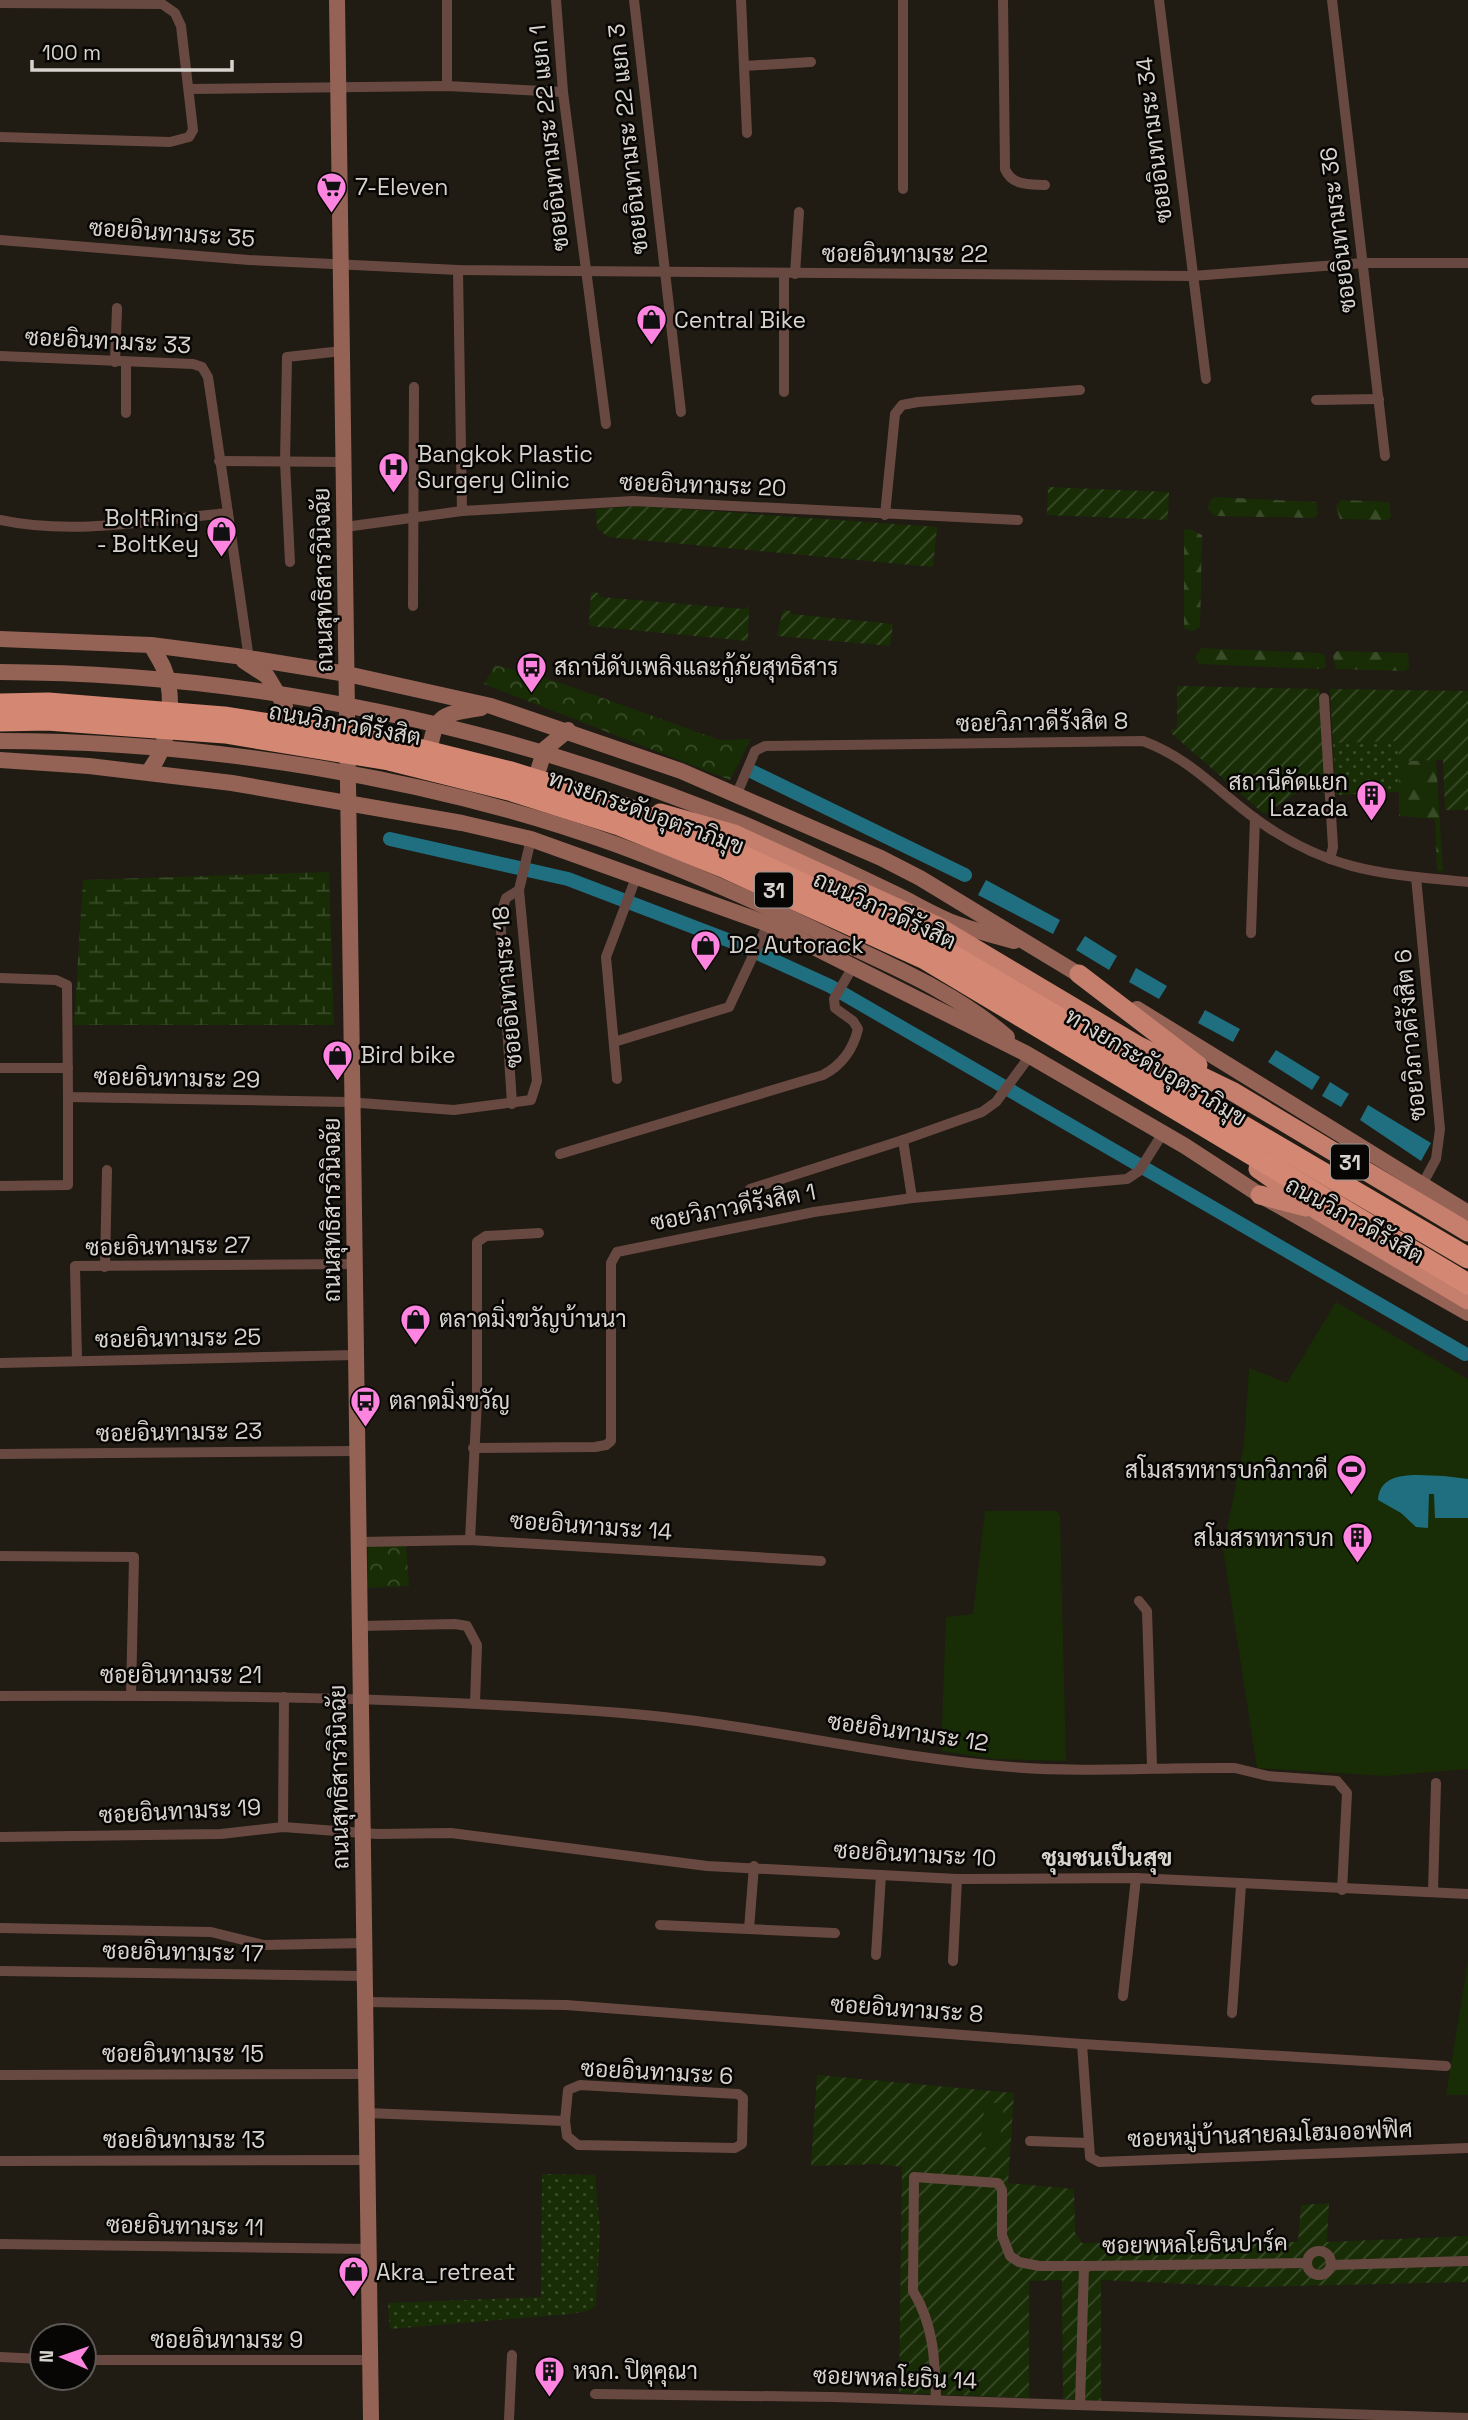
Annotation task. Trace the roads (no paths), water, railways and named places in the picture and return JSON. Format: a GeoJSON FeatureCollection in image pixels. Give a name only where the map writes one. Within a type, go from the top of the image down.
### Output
{"type":"FeatureCollection","features":[{"type":"Feature","properties":{"kind":"highway","name":"ถนนวิภาวดีรังสิต"},"geometry":{"type":"LineString","coordinates":[[0,701],[52,698],[229,711],[395,737],[514,767],[629,805],[738,829],[937,926],[1138,1045],[1232,1091],[1468,1232]]}},
{"type":"Feature","properties":{"kind":"highway","name":"ทางยกระดับอุตราภิมุข"},"geometry":{"type":"LineString","coordinates":[[0,701],[225,717],[390,741],[510,772],[626,808],[730,850],[935,945],[1468,1258]]}},
{"type":"Feature","properties":{"kind":"highway","name":"ถนนวิภาวดีรังสิต"},"geometry":{"type":"LineString","coordinates":[[0,718],[49,715],[228,729],[392,755],[511,785],[598,813],[727,863],[929,955],[1129,1076],[1317,1210],[1468,1300]]}},
{"type":"Feature","properties":{"kind":"highway","name":"ทางยกระดับอุตราภิมุข"},"geometry":{"type":"LineString","coordinates":[[0,718],[225,733],[375,757],[509,790],[620,825],[723,867],[925,958],[1468,1284]]}},
{"type":"Feature","properties":{"kind":"highway"},"geometry":{"type":"LineString","coordinates":[[1079,974],[1232,1091]]}},
{"type":"Feature","properties":{"kind":"highway"},"geometry":{"type":"LineString","coordinates":[[1259,1195],[1317,1210]]}},
{"type":"Feature","properties":{"kind":"main road","name":"ถนนสุทธิสารวินิจฉัย"},"geometry":{"type":"LineString","coordinates":[[337,0],[371,2420]]}},
{"type":"Feature","properties":{"kind":"main road","name":"ถนนวิภาวดีรังสิต"},"geometry":{"type":"LineString","coordinates":[[0,639],[151,645],[347,674],[491,706],[568,730],[681,771],[881,858],[1079,974],[1468,1213]]}},
{"type":"Feature","properties":{"kind":"main road"},"geometry":{"type":"LineString","coordinates":[[148,772],[160,758],[166,741],[169,688],[164,669],[151,645]]}},
{"type":"Feature","properties":{"kind":"main road"},"geometry":{"type":"LineString","coordinates":[[232,783],[268,767],[280,750],[285,706],[267,676],[242,657]]}},
{"type":"Feature","properties":{"kind":"main road","name":"31"},"geometry":{"type":"LineString","coordinates":[[0,672],[53,673],[231,687],[396,714],[519,745],[623,778],[956,924],[1036,948]]}},
{"type":"Feature","properties":{"kind":"main road"},"geometry":{"type":"LineString","coordinates":[[462,823],[430,802],[423,782],[434,725],[448,713],[491,706]]}},
{"type":"Feature","properties":{"kind":"main road"},"geometry":{"type":"LineString","coordinates":[[534,840],[525,814],[545,749],[568,730]]}},
{"type":"Feature","properties":{"kind":"main road","name":"31"},"geometry":{"type":"LineString","coordinates":[[0,741],[49,741],[226,755],[389,781],[614,844],[718,887],[924,982],[979,1012],[1027,1055]]}},
{"type":"Feature","properties":{"kind":"main road","name":"ถนนวิภาวดีรังสิต"},"geometry":{"type":"LineString","coordinates":[[0,760],[148,772],[232,783],[462,823],[534,840],[768,924],[854,965],[1027,1055],[1163,1133],[1259,1195],[1468,1313]]}},
{"type":"Feature","properties":{"kind":"street"},"geometry":{"type":"LineString","coordinates":[[447,0],[447,86]]}},
{"type":"Feature","properties":{"kind":"street","name":"ซอยอินทามระ 22 แยก 1"},"geometry":{"type":"LineString","coordinates":[[556,0],[563,92],[606,424]]}},
{"type":"Feature","properties":{"kind":"street","name":"ซอยอินทามระ 22 แยก 3"},"geometry":{"type":"LineString","coordinates":[[634,0],[681,412]]}},
{"type":"Feature","properties":{"kind":"street"},"geometry":{"type":"LineString","coordinates":[[741,0],[747,134]]}},
{"type":"Feature","properties":{"kind":"street"},"geometry":{"type":"LineString","coordinates":[[903,0],[903,189]]}},
{"type":"Feature","properties":{"kind":"street"},"geometry":{"type":"LineString","coordinates":[[1003,0],[1005,169],[1009,177],[1019,183],[1045,185]]}},
{"type":"Feature","properties":{"kind":"street","name":"ซอยอินทามระ 34"},"geometry":{"type":"LineString","coordinates":[[1159,0],[1206,379]]}},
{"type":"Feature","properties":{"kind":"street","name":"ซอยอินทามระ 36"},"geometry":{"type":"LineString","coordinates":[[1332,0],[1385,456]]}},
{"type":"Feature","properties":{"kind":"street"},"geometry":{"type":"LineString","coordinates":[[0,3],[162,4],[175,13],[181,26],[193,130],[182,140],[0,137]]}},
{"type":"Feature","properties":{"kind":"street"},"geometry":{"type":"LineString","coordinates":[[744,65],[811,62]]}},
{"type":"Feature","properties":{"kind":"street"},"geometry":{"type":"LineString","coordinates":[[190,89],[447,86],[563,92]]}},
{"type":"Feature","properties":{"kind":"street"},"geometry":{"type":"LineString","coordinates":[[784,392],[790,274],[799,212]]}},
{"type":"Feature","properties":{"kind":"street","name":"ซอยอินทามระ 35"},"geometry":{"type":"LineString","coordinates":[[0,240],[341,264]]}},
{"type":"Feature","properties":{"kind":"street","name":"ซอยอินทามระ 22"},"geometry":{"type":"LineString","coordinates":[[341,264],[458,270],[664,273],[1192,276],[1364,263],[1468,263]]}},
{"type":"Feature","properties":{"kind":"street"},"geometry":{"type":"LineString","coordinates":[[458,270],[462,511]]}},
{"type":"Feature","properties":{"kind":"street"},"geometry":{"type":"LineString","coordinates":[[117,308],[126,413]]}},
{"type":"Feature","properties":{"kind":"street"},"geometry":{"type":"LineString","coordinates":[[290,562],[285,462],[287,357],[342,351]]}},
{"type":"Feature","properties":{"kind":"street","name":"ซอยอินทามระ 33"},"geometry":{"type":"LineString","coordinates":[[0,356],[192,364],[202,368],[208,377],[228,513],[242,657]]}},
{"type":"Feature","properties":{"kind":"street"},"geometry":{"type":"LineString","coordinates":[[413,606],[414,387]]}},
{"type":"Feature","properties":{"kind":"street"},"geometry":{"type":"LineString","coordinates":[[885,515],[895,414],[902,405],[918,401],[1080,390]]}},
{"type":"Feature","properties":{"kind":"street"},"geometry":{"type":"LineString","coordinates":[[1316,400],[1379,399]]}},
{"type":"Feature","properties":{"kind":"street"},"geometry":{"type":"LineString","coordinates":[[219,461],[344,462]]}},
{"type":"Feature","properties":{"kind":"street","name":"ซอยอินทามระ 20"},"geometry":{"type":"LineString","coordinates":[[345,527],[462,511],[633,501],[1018,520]]}},
{"type":"Feature","properties":{"kind":"street"},"geometry":{"type":"LineString","coordinates":[[0,520],[28,526],[68,528],[228,513]]}},
{"type":"Feature","properties":{"kind":"street"},"geometry":{"type":"LineString","coordinates":[[1324,698],[1333,847],[1330,859]]}},
{"type":"Feature","properties":{"kind":"street","name":"ซอยวิภาวดีรังสิต 8"},"geometry":{"type":"LineString","coordinates":[[736,796],[755,751],[765,746],[1143,741],[1171,751],[1255,818],[1285,837],[1330,859],[1378,874],[1468,882]]}},
{"type":"Feature","properties":{"kind":"street"},"geometry":{"type":"LineString","coordinates":[[1251,933],[1255,818]]}},
{"type":"Feature","properties":{"kind":"street","name":"ซอยอินทามระ 18"},"geometry":{"type":"LineString","coordinates":[[519,890],[506,898],[500,916],[512,1104],[531,1100],[537,1081],[519,890],[534,840]]}},
{"type":"Feature","properties":{"kind":"street"},"geometry":{"type":"LineString","coordinates":[[617,1079],[606,957],[637,875]]}},
{"type":"Feature","properties":{"kind":"street","name":"ซอยวิภาวดีรังสิต 6"},"geometry":{"type":"LineString","coordinates":[[1416,877],[1440,1129],[1436,1159],[1422,1185]]}},
{"type":"Feature","properties":{"kind":"street"},"geometry":{"type":"LineString","coordinates":[[614,1042],[729,1007],[768,924]]}},
{"type":"Feature","properties":{"kind":"street"},"geometry":{"type":"LineString","coordinates":[[560,1154],[823,1075],[837,1067],[858,1029],[853,1021],[838,1013],[834,999],[854,965]]}},
{"type":"Feature","properties":{"kind":"street","name":"ซอยอินทามระ 29"},"geometry":{"type":"LineString","coordinates":[[0,978],[56,980],[67,985],[68,1097],[354,1103]]}},
{"type":"Feature","properties":{"kind":"street"},"geometry":{"type":"LineString","coordinates":[[750,1189],[982,1112],[996,1102],[1027,1055]]}},
{"type":"Feature","properties":{"kind":"street"},"geometry":{"type":"LineString","coordinates":[[0,1068],[68,1068]]}},
{"type":"Feature","properties":{"kind":"street"},"geometry":{"type":"LineString","coordinates":[[0,1186],[68,1185],[68,1097]]}},
{"type":"Feature","properties":{"kind":"street"},"geometry":{"type":"LineString","coordinates":[[354,1103],[454,1110],[512,1104]]}},
{"type":"Feature","properties":{"kind":"street","name":"ซอยวิภาวดีรังสิต 1"},"geometry":{"type":"LineString","coordinates":[[473,1448],[595,1447],[611,1441],[611,1262],[617,1252],[814,1212],[912,1198],[1127,1179],[1139,1171],[1163,1133]]}},
{"type":"Feature","properties":{"kind":"street"},"geometry":{"type":"LineString","coordinates":[[903,1140],[912,1198]]}},
{"type":"Feature","properties":{"kind":"street"},"geometry":{"type":"LineString","coordinates":[[105,1267],[107,1170]]}},
{"type":"Feature","properties":{"kind":"street"},"geometry":{"type":"LineString","coordinates":[[470,1540],[477,1401],[477,1242],[486,1236],[539,1233]]}},
{"type":"Feature","properties":{"kind":"street","name":"ซอยอินทามระ 27"},"geometry":{"type":"LineString","coordinates":[[77,1361],[75,1266],[355,1264]]}},
{"type":"Feature","properties":{"kind":"street","name":"ซอยอินทามระ 25"},"geometry":{"type":"LineString","coordinates":[[0,1363],[356,1355]]}},
{"type":"Feature","properties":{"kind":"street","name":"ซอยอินทามระ 23"},"geometry":{"type":"LineString","coordinates":[[0,1454],[358,1451]]}},
{"type":"Feature","properties":{"kind":"street","name":"ซอยอินทามระ 14"},"geometry":{"type":"LineString","coordinates":[[359,1542],[470,1540],[821,1561]]}},
{"type":"Feature","properties":{"kind":"street"},"geometry":{"type":"LineString","coordinates":[[0,1556],[134,1557],[131,1695]]}},
{"type":"Feature","properties":{"kind":"street"},"geometry":{"type":"LineString","coordinates":[[1139,1601],[1147,1611],[1152,1766]]}},
{"type":"Feature","properties":{"kind":"street"},"geometry":{"type":"LineString","coordinates":[[360,1626],[467,1626],[477,1645],[475,1703]]}},
{"type":"Feature","properties":{"kind":"street","name":"ซอยอินทามระ 21"},"geometry":{"type":"LineString","coordinates":[[0,1696],[361,1699]]}},
{"type":"Feature","properties":{"kind":"street"},"geometry":{"type":"LineString","coordinates":[[283,1827],[284,1697]]}},
{"type":"Feature","properties":{"kind":"street","name":"ซอยอินทามระ 12"},"geometry":{"type":"LineString","coordinates":[[361,1699],[475,1703],[719,1723],[799,1738],[1009,1767],[1152,1766],[1245,1769],[1268,1776],[1342,1783],[1347,1793],[1342,1890]]}},
{"type":"Feature","properties":{"kind":"street"},"geometry":{"type":"LineString","coordinates":[[1433,1892],[1436,1783]]}},
{"type":"Feature","properties":{"kind":"street","name":"ซอยอินทามระ 19"},"geometry":{"type":"LineString","coordinates":[[0,1837],[221,1834],[283,1827],[363,1832]]}},
{"type":"Feature","properties":{"kind":"street","name":"ซอยอินทามระ 10"},"geometry":{"type":"LineString","coordinates":[[363,1832],[451,1833],[664,1862],[881,1875],[957,1879],[1136,1878],[1468,1894]]}},
{"type":"Feature","properties":{"kind":"street"},"geometry":{"type":"LineString","coordinates":[[749,1929],[754,1866]]}},
{"type":"Feature","properties":{"kind":"street"},"geometry":{"type":"LineString","coordinates":[[876,1955],[881,1875]]}},
{"type":"Feature","properties":{"kind":"street"},"geometry":{"type":"LineString","coordinates":[[1123,1996],[1136,1878]]}},
{"type":"Feature","properties":{"kind":"street"},"geometry":{"type":"LineString","coordinates":[[953,1961],[957,1879]]}},
{"type":"Feature","properties":{"kind":"street"},"geometry":{"type":"LineString","coordinates":[[1232,2013],[1241,1885]]}},
{"type":"Feature","properties":{"kind":"street"},"geometry":{"type":"LineString","coordinates":[[660,1925],[835,1933]]}},
{"type":"Feature","properties":{"kind":"street"},"geometry":{"type":"LineString","coordinates":[[0,1928],[211,1932],[264,1945],[365,1943]]}},
{"type":"Feature","properties":{"kind":"street","name":"ซอยอินทามระ 17"},"geometry":{"type":"LineString","coordinates":[[0,1971],[365,1976]]}},
{"type":"Feature","properties":{"kind":"street","name":"ซอยอินทามระ 8"},"geometry":{"type":"LineString","coordinates":[[366,2002],[566,2005],[1082,2044],[1446,2066]]}},
{"type":"Feature","properties":{"kind":"street"},"geometry":{"type":"LineString","coordinates":[[1030,2141],[1088,2143],[1082,2044]]}},
{"type":"Feature","properties":{"kind":"street","name":"ซอยอินทามระ 15"},"geometry":{"type":"LineString","coordinates":[[0,2075],[366,2074]]}},
{"type":"Feature","properties":{"kind":"street","name":"ซอยอินทามระ 6"},"geometry":{"type":"LineString","coordinates":[[573,2085],[738,2094],[743,2098],[742,2144],[736,2148],[578,2146],[567,2136],[565,2122],[568,2090],[573,2085]]}},
{"type":"Feature","properties":{"kind":"street"},"geometry":{"type":"LineString","coordinates":[[367,2113],[565,2122]]}},
{"type":"Feature","properties":{"kind":"street","name":"ซอยหมู่บ้านสายลมโฮมออฟฟิศ"},"geometry":{"type":"LineString","coordinates":[[1088,2143],[1090,2157],[1099,2162],[1468,2148]]}},
{"type":"Feature","properties":{"kind":"street","name":"ซอยอินทามระ 13"},"geometry":{"type":"LineString","coordinates":[[0,2161],[368,2160]]}},
{"type":"Feature","properties":{"kind":"street","name":"ซอยพหลโยธินปาร์ค"},"geometry":{"type":"LineString","coordinates":[[936,2400],[935,2352],[920,2303],[913,2291],[914,2177],[998,2183],[1002,2190],[1002,2235],[1010,2256],[1039,2266],[1307,2263]]}},
{"type":"Feature","properties":{"kind":"street","name":"ซอยอินทามระ 11"},"geometry":{"type":"LineString","coordinates":[[0,2244],[369,2249]]}},
{"type":"Feature","properties":{"kind":"street","name":"ซอยพหลโยธินปาร์ค"},"geometry":{"type":"LineString","coordinates":[[1320,2251],[1330,2258],[1331,2265],[1327,2272],[1320,2276],[1310,2271],[1307,2263],[1312,2253],[1320,2251]]}},
{"type":"Feature","properties":{"kind":"street","name":"ซอยพหลโยธินปาร์ค"},"geometry":{"type":"LineString","coordinates":[[1331,2265],[1468,2262]]}},
{"type":"Feature","properties":{"kind":"street","name":"ซอยพหลโยธินปาร์ค"},"geometry":{"type":"LineString","coordinates":[[1080,2405],[1084,2266]]}},
{"type":"Feature","properties":{"kind":"street"},"geometry":{"type":"LineString","coordinates":[[509,2420],[512,2355]]}},
{"type":"Feature","properties":{"kind":"street"},"geometry":{"type":"LineString","coordinates":[[0,2357],[28,2358]]}},
{"type":"Feature","properties":{"kind":"street","name":"ซอยอินทามระ 9"},"geometry":{"type":"LineString","coordinates":[[98,2360],[370,2360]]}},
{"type":"Feature","properties":{"kind":"street","name":"ซอยพหลโยธิน 14"},"geometry":{"type":"LineString","coordinates":[[594,2394],[1080,2405],[1193,2415],[1468,2418]]}},
{"type":"Feature","properties":{"kind":"water"},"geometry":{"type":"Polygon","coordinates":[[[986,880],[1060,920],[1053,934],[978,895],[986,880]]]}},
{"type":"Feature","properties":{"kind":"water"},"geometry":{"type":"Polygon","coordinates":[[[1085,936],[1117,956],[1109,970],[1076,950],[1085,936]]]}},
{"type":"Feature","properties":{"kind":"water"},"geometry":{"type":"Polygon","coordinates":[[[1136,968],[1167,986],[1159,999],[1129,982],[1136,968]]]}},
{"type":"Feature","properties":{"kind":"water"},"geometry":{"type":"Polygon","coordinates":[[[1205,1010],[1240,1029],[1233,1042],[1198,1023],[1205,1010]]]}},
{"type":"Feature","properties":{"kind":"water"},"geometry":{"type":"Polygon","coordinates":[[[1276,1050],[1320,1077],[1312,1090],[1268,1062],[1276,1050]]]}},
{"type":"Feature","properties":{"kind":"water"},"geometry":{"type":"Polygon","coordinates":[[[1330,1082],[1349,1094],[1341,1107],[1322,1096],[1330,1082]]]}},
{"type":"Feature","properties":{"kind":"water"},"geometry":{"type":"Polygon","coordinates":[[[1368,1105],[1431,1143],[1421,1161],[1360,1120],[1368,1105]]]}},
{"type":"Feature","properties":{"kind":"water"},"geometry":{"type":"Polygon","coordinates":[[[1414,1475],[1468,1479],[1468,1518],[1435,1518],[1434,1494],[1429,1494],[1428,1528],[1416,1527],[1401,1513],[1378,1500],[1380,1490],[1394,1478],[1414,1475]]]}},
{"type":"Feature","properties":{"kind":"waterway"},"geometry":{"type":"LineString","coordinates":[[753,772],[965,875]]}},
{"type":"Feature","properties":{"kind":"waterway"},"geometry":{"type":"LineString","coordinates":[[390,839],[568,879],[733,942],[830,986],[1465,1354]]}},
{"type":"Feature","properties":{"kind":"place","name":"7-Eleven"},"geometry":{"type":"Point","coordinates":[332,214]}},
{"type":"Feature","properties":{"kind":"place","name":"Central Bike"},"geometry":{"type":"Point","coordinates":[651,347]}},
{"type":"Feature","properties":{"kind":"place","name":"Bangkok Plastic Surgery Clinic"},"geometry":{"type":"Point","coordinates":[394,494]}},
{"type":"Feature","properties":{"kind":"place","name":"BoltRing - BoltKey"},"geometry":{"type":"Point","coordinates":[222,558]}},
{"type":"Feature","properties":{"kind":"place","name":"สถานีดับเพลิงและกู้ภัยสุทธิสาร"},"geometry":{"type":"Point","coordinates":[531,694]}},
{"type":"Feature","properties":{"kind":"place","name":"สถานีคัดแยก Lazada"},"geometry":{"type":"Point","coordinates":[1371,822]}},
{"type":"Feature","properties":{"kind":"place","name":"D2 Autorack"},"geometry":{"type":"Point","coordinates":[706,972]}},
{"type":"Feature","properties":{"kind":"place","name":"Bird bike"},"geometry":{"type":"Point","coordinates":[337,1082]}},
{"type":"Feature","properties":{"kind":"place","name":"ตลาดมิ่งขวัญบ้านนา"},"geometry":{"type":"Point","coordinates":[416,1346]}},
{"type":"Feature","properties":{"kind":"place","name":"ตลาดมิ่งขวัญ"},"geometry":{"type":"Point","coordinates":[366,1428]}},
{"type":"Feature","properties":{"kind":"place","name":"สโมสรทหารบกวิภาวดี"},"geometry":{"type":"Point","coordinates":[1351,1497]}},
{"type":"Feature","properties":{"kind":"place","name":"สโมสรทหารบก"},"geometry":{"type":"Point","coordinates":[1357,1565]}},
{"type":"Feature","properties":{"kind":"place","name":"Akra_retreat"},"geometry":{"type":"Point","coordinates":[353,2299]}},
{"type":"Feature","properties":{"kind":"place","name":"หจก. ปิตุคุณา"},"geometry":{"type":"Point","coordinates":[550,2398]}},
{"type":"Feature","properties":{"kind":"district","name":"ชุมชนเป็นสุข"},"geometry":{"type":"Point","coordinates":[1107,1857]}}]}
